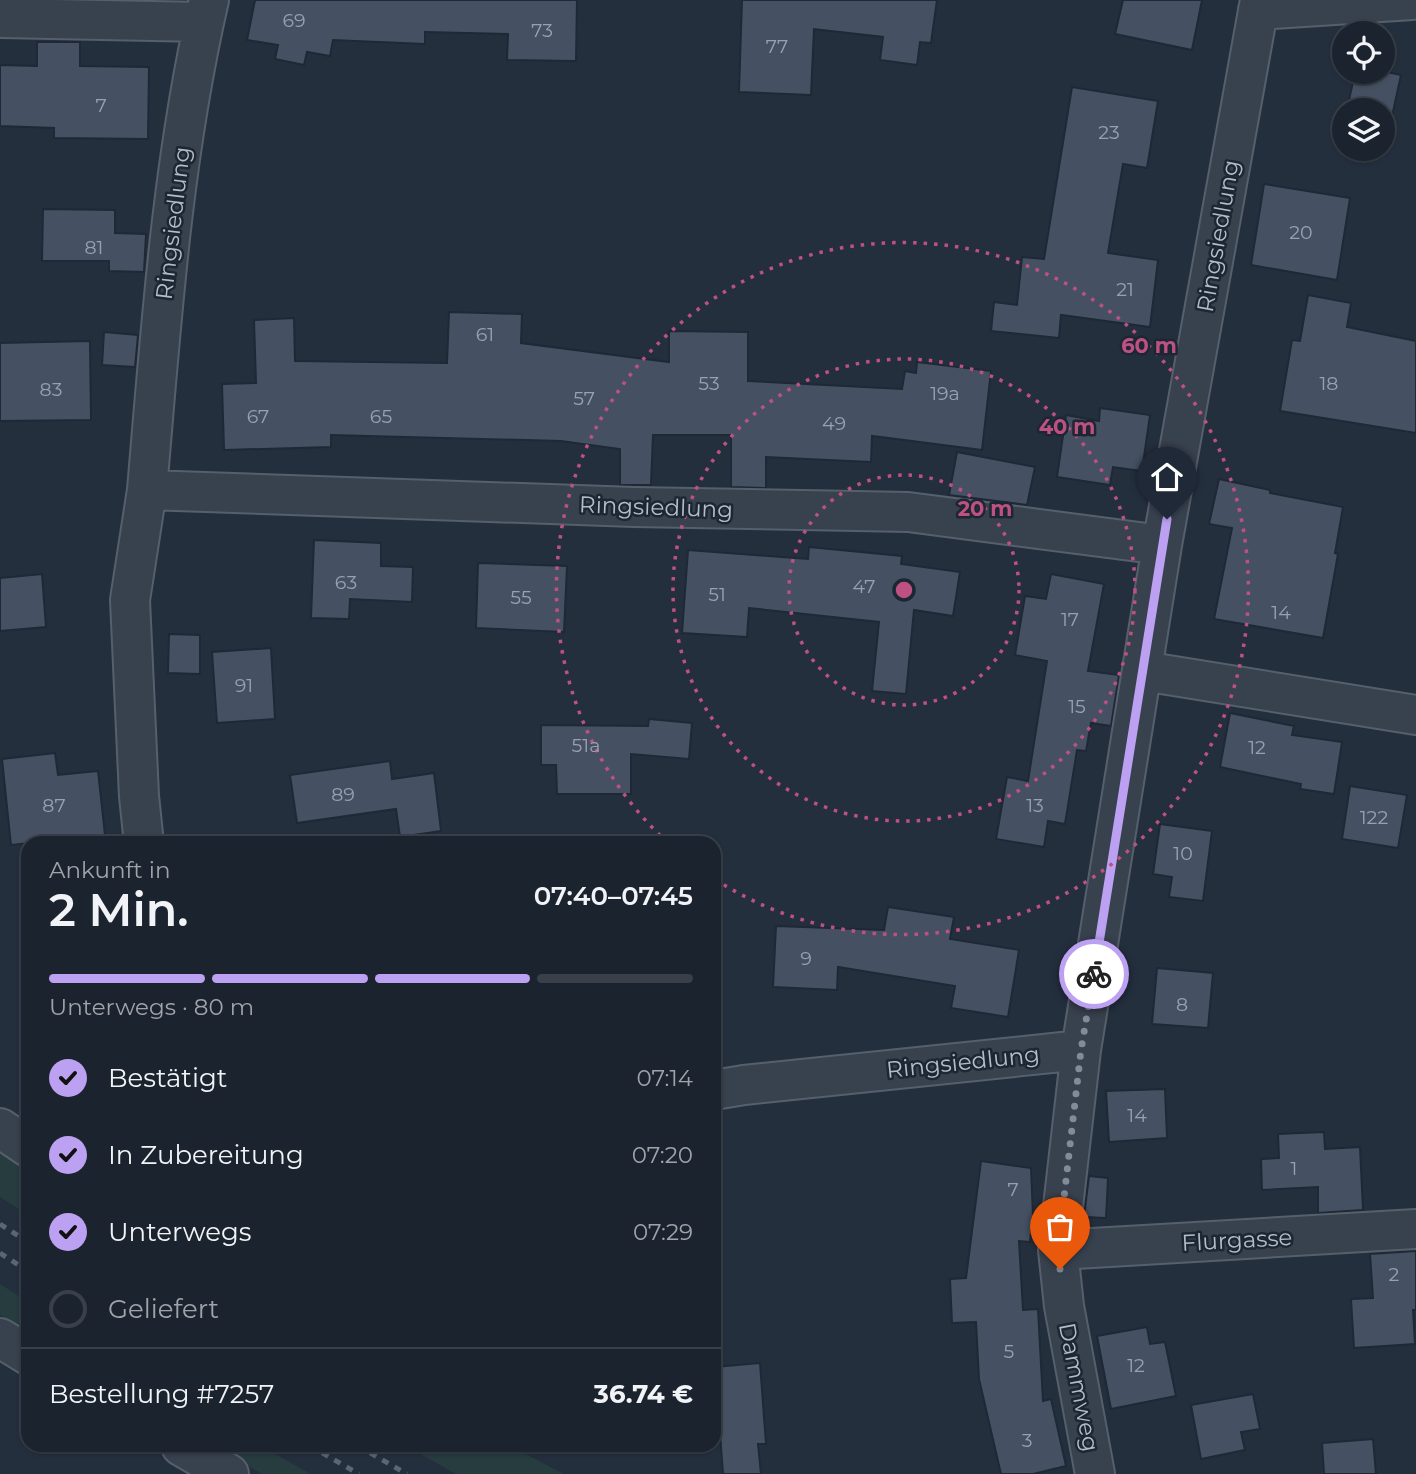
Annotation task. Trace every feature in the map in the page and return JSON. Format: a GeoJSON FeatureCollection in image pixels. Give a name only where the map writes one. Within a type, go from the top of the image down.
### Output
{"type":"FeatureCollection","features":[{"type":"Feature","properties":{"kind":"street","name":"Ringsiedlung"},"geometry":{"type":"LineString","coordinates":[[721,1089],[1081,1050],[1162,545],[1259,5],[1412,0]]}},
{"type":"Feature","properties":{"kind":"street","name":"Ringsiedlung"},"geometry":{"type":"LineString","coordinates":[[143,836],[130,600],[147,490],[166,268],[195,58],[207,11]]}},
{"type":"Feature","properties":{"kind":"street"},"geometry":{"type":"LineString","coordinates":[[0,18],[207,11]]}},
{"type":"Feature","properties":{"kind":"street","name":"Ringsiedlung"},"geometry":{"type":"LineString","coordinates":[[147,490],[634,507],[908,512],[1162,545]]}},
{"type":"Feature","properties":{"kind":"street"},"geometry":{"type":"LineString","coordinates":[[1143,671],[1416,715]]}},
{"type":"Feature","properties":{"kind":"street","name":"Dammweg"},"geometry":{"type":"LineString","coordinates":[[1081,1050],[1058,1250],[1064,1306],[1095,1474]]}},
{"type":"Feature","properties":{"kind":"street"},"geometry":{"type":"LineString","coordinates":[[0,1128],[21,1142]]}},
{"type":"Feature","properties":{"kind":"street","name":"Flurgasse"},"geometry":{"type":"LineString","coordinates":[[1058,1250],[1416,1229]]}},
{"type":"Feature","properties":{"kind":"street"},"geometry":{"type":"LineString","coordinates":[[0,1338],[21,1351]]}},
{"type":"Feature","properties":{"kind":"street"},"geometry":{"type":"LineString","coordinates":[[191,1452],[229,1474]]}},
{"type":"Feature","properties":{"kind":"green space"},"geometry":{"type":"Polygon","coordinates":[[[0,1146],[21,1160],[21,1210],[0,1197],[0,1146]]]}},
{"type":"Feature","properties":{"kind":"green space"},"geometry":{"type":"Polygon","coordinates":[[[0,1284],[21,1298],[21,1328],[0,1315],[0,1284]]]}},
{"type":"Feature","properties":{"kind":"green space"},"geometry":{"type":"Polygon","coordinates":[[[224,1452],[272,1452],[311,1474],[262,1474],[224,1452]]]}},
{"type":"Feature","properties":{"kind":"green space"},"geometry":{"type":"Polygon","coordinates":[[[417,1452],[522,1452],[564,1474],[456,1474],[417,1452]]]}},
{"type":"Feature","properties":{"kind":"building"},"geometry":{"type":"Polygon","coordinates":[[[255,0],[577,0],[576,61],[507,60],[508,34],[425,32],[425,44],[333,40],[330,56],[307,52],[304,65],[275,59],[278,45],[247,40],[255,0]]]}},
{"type":"Feature","properties":{"kind":"building"},"geometry":{"type":"Polygon","coordinates":[[[742,0],[937,0],[931,43],[920,42],[917,65],[880,60],[883,37],[814,29],[811,95],[739,92],[742,0]]]}},
{"type":"Feature","properties":{"kind":"building"},"geometry":{"type":"Polygon","coordinates":[[[1123,0],[1202,0],[1192,50],[1115,34],[1123,0]]]}},
{"type":"Feature","properties":{"kind":"building"},"geometry":{"type":"Polygon","coordinates":[[[37,42],[80,42],[80,66],[149,67],[148,139],[54,138],[54,128],[0,126],[0,65],[37,66],[37,42]]]}},
{"type":"Feature","properties":{"kind":"building"},"geometry":{"type":"Polygon","coordinates":[[[1395,74],[1401,75],[1395,103],[1395,98],[1350,98],[1352,84],[1395,84],[1395,74]]]}},
{"type":"Feature","properties":{"kind":"building"},"geometry":{"type":"Polygon","coordinates":[[[1072,87],[1158,101],[1147,168],[1123,164],[1108,253],[1158,260],[1150,327],[1061,315],[1059,338],[991,331],[994,302],[1017,305],[1022,257],[1044,259],[1072,87]]]}},
{"type":"Feature","properties":{"kind":"building"},"geometry":{"type":"Polygon","coordinates":[[[1264,184],[1350,198],[1337,280],[1251,265],[1264,184]]]}},
{"type":"Feature","properties":{"kind":"building"},"geometry":{"type":"Polygon","coordinates":[[[43,209],[115,210],[115,233],[146,234],[144,272],[109,271],[109,261],[42,261],[43,209]]]}},
{"type":"Feature","properties":{"kind":"building"},"geometry":{"type":"Polygon","coordinates":[[[1308,295],[1351,303],[1347,327],[1416,341],[1416,433],[1280,411],[1292,340],[1300,341],[1308,295]]]}},
{"type":"Feature","properties":{"kind":"building"},"geometry":{"type":"Polygon","coordinates":[[[449,312],[522,314],[521,343],[669,362],[669,331],[748,332],[748,381],[902,389],[905,371],[916,373],[917,362],[991,371],[982,450],[872,436],[871,462],[766,457],[766,488],[731,487],[731,435],[653,435],[651,485],[620,485],[620,449],[561,441],[331,435],[331,447],[224,450],[222,384],[256,383],[254,320],[294,318],[295,361],[447,363],[449,312]]]}},
{"type":"Feature","properties":{"kind":"building"},"geometry":{"type":"Polygon","coordinates":[[[104,332],[138,335],[135,367],[102,365],[104,332]]]}},
{"type":"Feature","properties":{"kind":"building"},"geometry":{"type":"Polygon","coordinates":[[[90,341],[91,420],[0,421],[0,343],[90,341]]]}},
{"type":"Feature","properties":{"kind":"building"},"geometry":{"type":"Polygon","coordinates":[[[1100,408],[1150,415],[1142,471],[1113,467],[1110,485],[1057,477],[1066,415],[1099,421],[1100,408]]]}},
{"type":"Feature","properties":{"kind":"building"},"geometry":{"type":"Polygon","coordinates":[[[957,452],[1035,467],[1027,505],[949,495],[957,452]]]}},
{"type":"Feature","properties":{"kind":"building"},"geometry":{"type":"Polygon","coordinates":[[[1219,479],[1270,490],[1270,493],[1343,507],[1335,553],[1338,554],[1323,638],[1214,619],[1232,528],[1209,524],[1219,479]]]}},
{"type":"Feature","properties":{"kind":"building"},"geometry":{"type":"Polygon","coordinates":[[[314,540],[381,543],[381,566],[413,567],[412,602],[350,599],[349,619],[311,618],[314,540]]]}},
{"type":"Feature","properties":{"kind":"building"},"geometry":{"type":"Polygon","coordinates":[[[809,547],[902,556],[901,564],[960,572],[953,616],[914,610],[906,694],[872,691],[879,622],[749,608],[747,637],[682,633],[688,550],[808,559],[809,547]]]}},
{"type":"Feature","properties":{"kind":"building"},"geometry":{"type":"Polygon","coordinates":[[[478,563],[567,566],[564,632],[476,628],[478,563]]]}},
{"type":"Feature","properties":{"kind":"building"},"geometry":{"type":"Polygon","coordinates":[[[42,574],[46,627],[0,631],[0,578],[42,574]]]}},
{"type":"Feature","properties":{"kind":"building"},"geometry":{"type":"Polygon","coordinates":[[[1051,574],[1104,584],[1088,671],[1119,675],[1111,726],[1091,723],[1086,751],[1077,750],[1065,824],[1048,821],[1044,847],[996,839],[1007,777],[1028,781],[1047,661],[1015,655],[1025,596],[1046,599],[1051,574]]]}},
{"type":"Feature","properties":{"kind":"building"},"geometry":{"type":"Polygon","coordinates":[[[169,634],[200,635],[200,674],[168,673],[169,634]]]}},
{"type":"Feature","properties":{"kind":"building"},"geometry":{"type":"Polygon","coordinates":[[[271,648],[275,719],[217,723],[212,652],[271,648]]]}},
{"type":"Feature","properties":{"kind":"building"},"geometry":{"type":"Polygon","coordinates":[[[1230,713],[1294,726],[1292,735],[1342,742],[1334,794],[1300,789],[1301,784],[1220,767],[1230,713]]]}},
{"type":"Feature","properties":{"kind":"building"},"geometry":{"type":"Polygon","coordinates":[[[649,719],[692,723],[689,759],[631,754],[631,794],[557,794],[556,765],[541,765],[541,725],[648,726],[649,719]]]}},
{"type":"Feature","properties":{"kind":"building"},"geometry":{"type":"Polygon","coordinates":[[[55,753],[58,775],[98,771],[105,835],[21,836],[21,844],[11,845],[2,759],[55,753]]]}},
{"type":"Feature","properties":{"kind":"building"},"geometry":{"type":"Polygon","coordinates":[[[390,761],[392,779],[434,773],[441,831],[400,836],[396,809],[297,823],[290,775],[390,761]]]}},
{"type":"Feature","properties":{"kind":"building"},"geometry":{"type":"Polygon","coordinates":[[[1350,786],[1407,795],[1398,848],[1342,839],[1350,786]]]}},
{"type":"Feature","properties":{"kind":"building"},"geometry":{"type":"Polygon","coordinates":[[[1160,824],[1212,831],[1203,901],[1169,897],[1172,877],[1153,874],[1160,824]]]}},
{"type":"Feature","properties":{"kind":"building"},"geometry":{"type":"Polygon","coordinates":[[[888,907],[954,917],[950,939],[1019,950],[1008,1017],[951,1008],[955,986],[838,967],[837,990],[773,987],[776,926],[884,930],[888,907]]]}},
{"type":"Feature","properties":{"kind":"building"},"geometry":{"type":"Polygon","coordinates":[[[1157,968],[1213,973],[1208,1028],[1152,1024],[1157,968]]]}},
{"type":"Feature","properties":{"kind":"building"},"geometry":{"type":"Polygon","coordinates":[[[1165,1089],[1167,1138],[1109,1142],[1106,1091],[1165,1089]]]}},
{"type":"Feature","properties":{"kind":"building"},"geometry":{"type":"Polygon","coordinates":[[[1324,1132],[1325,1149],[1360,1147],[1363,1210],[1318,1213],[1318,1187],[1262,1190],[1261,1159],[1279,1158],[1278,1134],[1324,1132]]]}},
{"type":"Feature","properties":{"kind":"building"},"geometry":{"type":"Polygon","coordinates":[[[981,1161],[1031,1168],[1033,1216],[1030,1242],[1019,1241],[1023,1310],[1038,1309],[1043,1401],[1051,1399],[1066,1466],[1033,1474],[1001,1474],[979,1379],[976,1322],[952,1323],[950,1279],[966,1278],[981,1161]]]}},
{"type":"Feature","properties":{"kind":"building"},"geometry":{"type":"Polygon","coordinates":[[[1089,1176],[1108,1178],[1106,1218],[1084,1217],[1089,1176]]]}},
{"type":"Feature","properties":{"kind":"building"},"geometry":{"type":"Polygon","coordinates":[[[1416,1251],[1416,1310],[1413,1310],[1415,1344],[1354,1348],[1351,1299],[1373,1298],[1370,1254],[1416,1251]]]}},
{"type":"Feature","properties":{"kind":"building"},"geometry":{"type":"Polygon","coordinates":[[[1147,1327],[1150,1344],[1165,1342],[1176,1396],[1111,1409],[1097,1336],[1147,1327]]]}},
{"type":"Feature","properties":{"kind":"building"},"geometry":{"type":"Polygon","coordinates":[[[760,1363],[766,1444],[758,1444],[761,1474],[723,1474],[721,1366],[760,1363]]]}},
{"type":"Feature","properties":{"kind":"building"},"geometry":{"type":"Polygon","coordinates":[[[1253,1394],[1260,1429],[1241,1432],[1245,1450],[1201,1459],[1191,1405],[1253,1394]]]}},
{"type":"Feature","properties":{"kind":"building"},"geometry":{"type":"Polygon","coordinates":[[[1373,1439],[1376,1474],[1324,1474],[1322,1443],[1373,1439]]]}},
{"type":"Feature","properties":{"kind":"railway"},"geometry":{"type":"LineString","coordinates":[[0,1224],[21,1238]]}},
{"type":"Feature","properties":{"kind":"railway"},"geometry":{"type":"LineString","coordinates":[[0,1253],[21,1266]]}},
{"type":"Feature","properties":{"kind":"railway"},"geometry":{"type":"LineString","coordinates":[[320,1452],[359,1474]]}},
{"type":"Feature","properties":{"kind":"railway"},"geometry":{"type":"LineString","coordinates":[[368,1452],[407,1474]]}},
{"type":"Feature","properties":{"kind":"way so far"},"geometry":{"type":"LineString","coordinates":[[1060,1269],[1058,1250],[1081,1050],[1094,974]]}},
{"type":"Feature","properties":{"kind":"route"},"geometry":{"type":"LineString","coordinates":[[1094,974],[1167,519]]}}]}
